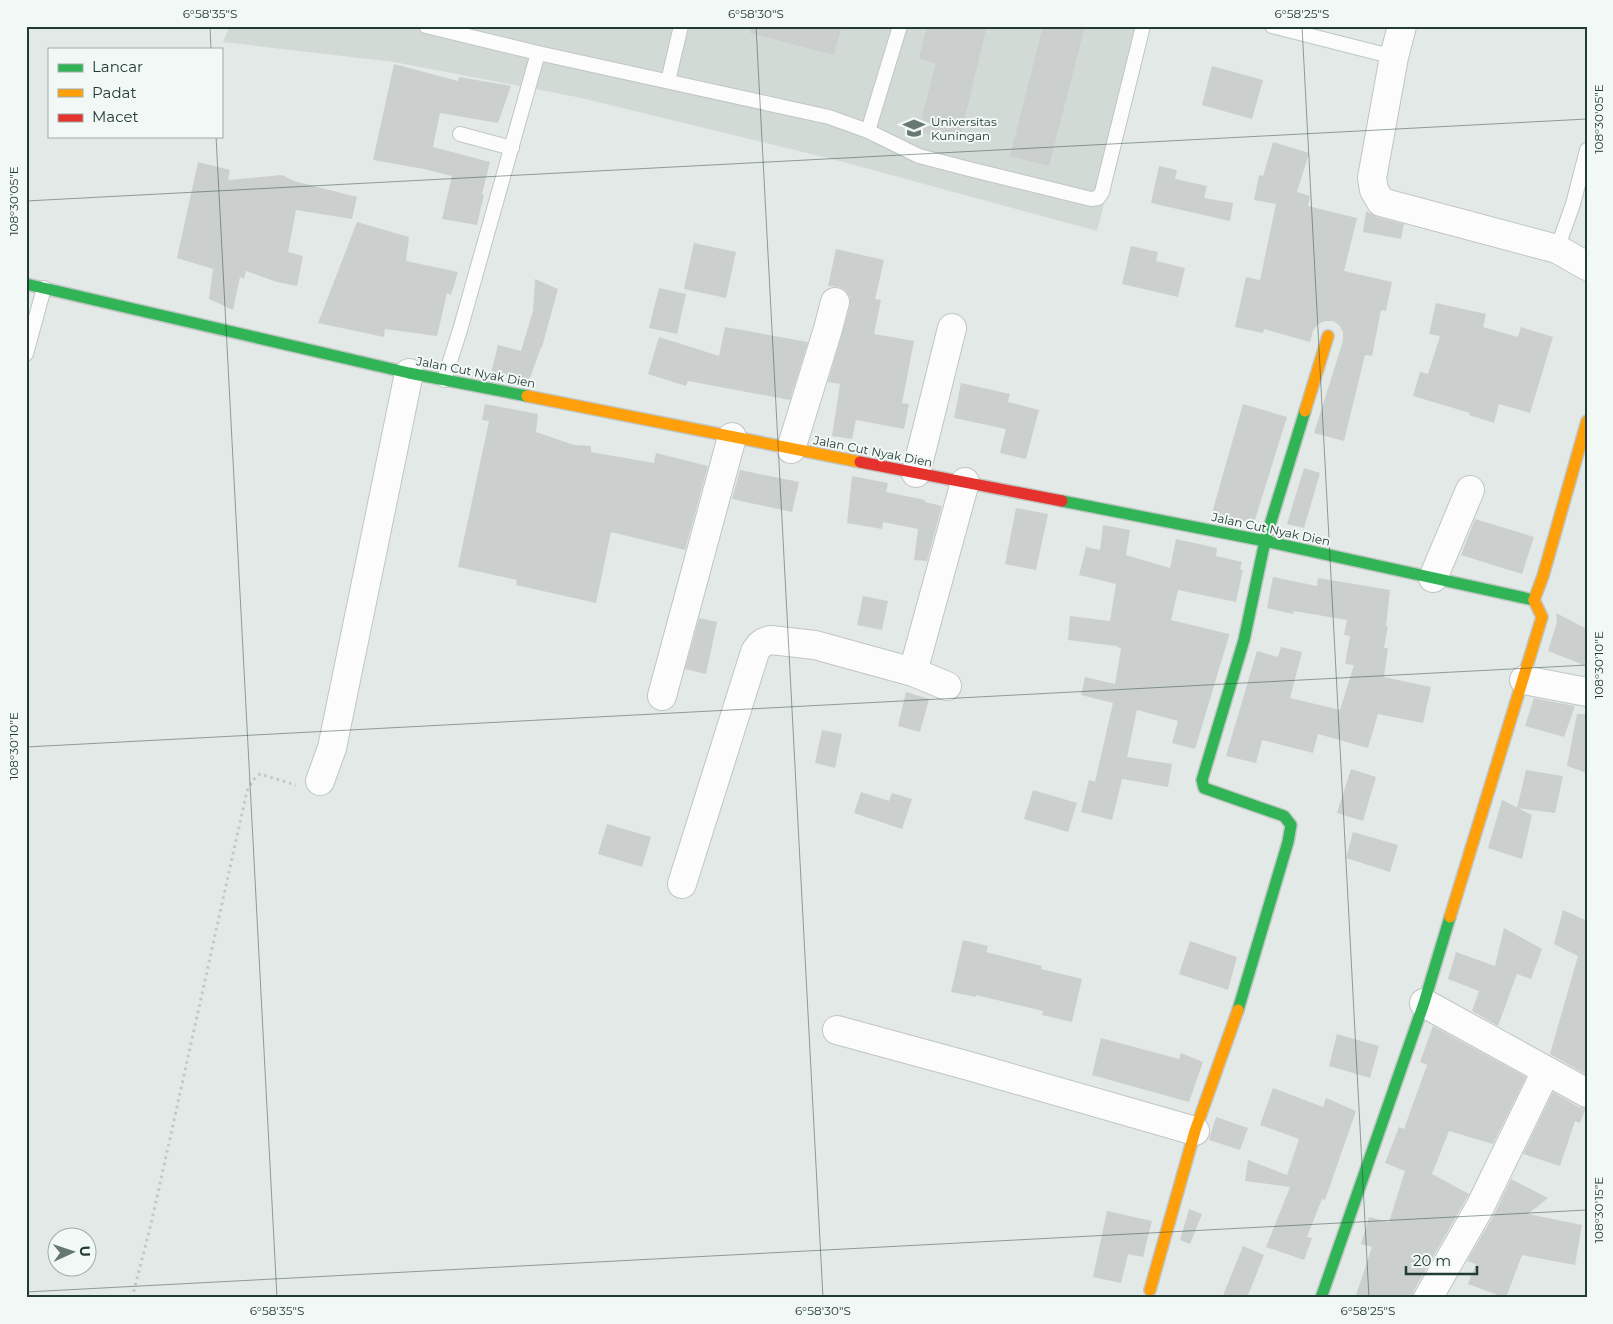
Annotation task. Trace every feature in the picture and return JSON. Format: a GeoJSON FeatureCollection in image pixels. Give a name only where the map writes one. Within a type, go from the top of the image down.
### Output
{"type":"FeatureCollection","features":[{"type":"Feature","properties":{"kind":"street"},"geometry":{"type":"LineString","coordinates":[[1402,26],[1394,57],[1372,178],[1374,190],[1381,202],[1557,249],[1587,266]]}},
{"type":"Feature","properties":{"kind":"street","name":"Jalan Cut Nyak Dien"},"geometry":{"type":"LineString","coordinates":[[26,284],[409,373],[1265,541],[1534,600]]}},
{"type":"Feature","properties":{"kind":"street"},"geometry":{"type":"LineString","coordinates":[[791,448],[835,302]]}},
{"type":"Feature","properties":{"kind":"street"},"geometry":{"type":"LineString","coordinates":[[916,473],[952,328]]}},
{"type":"Feature","properties":{"kind":"street"},"geometry":{"type":"LineString","coordinates":[[1150,1290],[1195,1131],[1234,1020],[1288,842],[1291,825],[1284,816],[1204,788],[1202,780],[1244,640],[1265,541],[1328,336]]}},
{"type":"Feature","properties":{"kind":"street"},"geometry":{"type":"LineString","coordinates":[[320,782],[332,748],[409,373]]}},
{"type":"Feature","properties":{"kind":"street"},"geometry":{"type":"LineString","coordinates":[[1321,1298],[1424,1003],[1524,680],[1542,617],[1534,600],[1543,576],[1587,421]]}},
{"type":"Feature","properties":{"kind":"street"},"geometry":{"type":"LineString","coordinates":[[662,696],[732,437]]}},
{"type":"Feature","properties":{"kind":"street"},"geometry":{"type":"LineString","coordinates":[[913,672],[965,482]]}},
{"type":"Feature","properties":{"kind":"street"},"geometry":{"type":"LineString","coordinates":[[1433,578],[1470,490]]}},
{"type":"Feature","properties":{"kind":"street"},"geometry":{"type":"LineString","coordinates":[[682,884],[755,652],[759,645],[770,640],[815,645],[913,672],[947,686]]}},
{"type":"Feature","properties":{"kind":"street"},"geometry":{"type":"LineString","coordinates":[[1524,680],[1587,692]]}},
{"type":"Feature","properties":{"kind":"street"},"geometry":{"type":"LineString","coordinates":[[1424,1003],[1587,1093]]}},
{"type":"Feature","properties":{"kind":"street"},"geometry":{"type":"LineString","coordinates":[[837,1030],[978,1068],[1195,1131]]}},
{"type":"Feature","properties":{"kind":"street"},"geometry":{"type":"LineString","coordinates":[[1428,1298],[1480,1207],[1546,1071]]}},
{"type":"Feature","properties":{"kind":"lane"},"geometry":{"type":"LineString","coordinates":[[426,26],[538,53],[829,117],[868,131],[919,156],[1091,199],[1098,198],[1102,192],[1143,26]]}},
{"type":"Feature","properties":{"kind":"lane"},"geometry":{"type":"LineString","coordinates":[[668,81],[681,26]]}},
{"type":"Feature","properties":{"kind":"lane"},"geometry":{"type":"LineString","coordinates":[[868,131],[900,26]]}},
{"type":"Feature","properties":{"kind":"lane"},"geometry":{"type":"LineString","coordinates":[[1272,26],[1394,57]]}},
{"type":"Feature","properties":{"kind":"lane"},"geometry":{"type":"LineString","coordinates":[[444,380],[460,330],[538,53]]}},
{"type":"Feature","properties":{"kind":"lane"},"geometry":{"type":"LineString","coordinates":[[460,134],[512,148]]}},
{"type":"Feature","properties":{"kind":"lane"},"geometry":{"type":"LineString","coordinates":[[1557,249],[1573,204],[1587,150]]}},
{"type":"Feature","properties":{"kind":"lane"},"geometry":{"type":"LineString","coordinates":[[26,354],[44,288]]}},
{"type":"Feature","properties":{"kind":"path"},"geometry":{"type":"LineString","coordinates":[[132,1298],[151,1224],[248,791],[253,780],[260,774],[304,788],[320,782]]}},
{"type":"Feature","properties":{"kind":"shaded area","name":"Universitas Kuningan"},"geometry":{"type":"Polygon","coordinates":[[[230,26],[1151,26],[1097,231],[832,159],[577,97],[394,62],[223,42],[230,26]]]}},
{"type":"Feature","properties":{"kind":"building"},"geometry":{"type":"Polygon","coordinates":[[[751,26],[842,26],[834,55],[750,33],[751,26]]]}},
{"type":"Feature","properties":{"kind":"building"},"geometry":{"type":"Polygon","coordinates":[[[927,26],[987,26],[959,142],[918,132],[936,63],[919,59],[927,26]]]}},
{"type":"Feature","properties":{"kind":"building"},"geometry":{"type":"Polygon","coordinates":[[[1043,26],[1085,26],[1049,166],[1010,156],[1043,26]]]}},
{"type":"Feature","properties":{"kind":"building"},"geometry":{"type":"Polygon","coordinates":[[[394,64],[458,81],[459,77],[511,86],[498,123],[440,113],[433,147],[490,162],[477,225],[442,219],[452,176],[373,160],[394,64]]]}},
{"type":"Feature","properties":{"kind":"building"},"geometry":{"type":"Polygon","coordinates":[[[1212,66],[1263,80],[1252,119],[1202,105],[1212,66]]]}},
{"type":"Feature","properties":{"kind":"building"},"geometry":{"type":"Polygon","coordinates":[[[1273,142],[1309,153],[1297,192],[1310,196],[1308,206],[1357,218],[1344,271],[1392,282],[1386,311],[1381,310],[1372,356],[1365,355],[1344,441],[1314,433],[1343,341],[1343,332],[1339,325],[1333,321],[1325,321],[1318,324],[1313,331],[1310,342],[1264,329],[1263,333],[1235,327],[1246,277],[1260,280],[1276,204],[1254,200],[1259,175],[1263,176],[1273,142]]]}},
{"type":"Feature","properties":{"kind":"building"},"geometry":{"type":"Polygon","coordinates":[[[198,162],[230,170],[228,180],[282,175],[294,181],[357,197],[352,219],[296,210],[288,252],[303,256],[297,286],[277,282],[246,271],[244,279],[240,277],[233,310],[209,299],[213,269],[177,258],[198,162]]]}},
{"type":"Feature","properties":{"kind":"building"},"geometry":{"type":"Polygon","coordinates":[[[1159,166],[1177,170],[1175,179],[1207,186],[1204,198],[1233,203],[1230,221],[1151,203],[1159,166]]]}},
{"type":"Feature","properties":{"kind":"building"},"geometry":{"type":"Polygon","coordinates":[[[1366,211],[1377,217],[1404,224],[1401,239],[1363,232],[1366,211]]]}},
{"type":"Feature","properties":{"kind":"building"},"geometry":{"type":"Polygon","coordinates":[[[357,222],[409,237],[406,261],[458,272],[451,295],[447,293],[437,336],[385,329],[384,337],[318,323],[357,222]]]}},
{"type":"Feature","properties":{"kind":"building"},"geometry":{"type":"Polygon","coordinates":[[[694,243],[736,252],[726,298],[684,289],[694,243]]]}},
{"type":"Feature","properties":{"kind":"building"},"geometry":{"type":"Polygon","coordinates":[[[1131,246],[1158,252],[1156,261],[1185,268],[1178,297],[1122,284],[1131,246]]]}},
{"type":"Feature","properties":{"kind":"building"},"geometry":{"type":"Polygon","coordinates":[[[836,249],[884,260],[875,299],[881,300],[874,334],[914,341],[902,403],[909,404],[904,429],[856,420],[852,439],[832,436],[840,384],[828,382],[850,305],[850,297],[846,291],[839,287],[828,286],[836,249]]]}},
{"type":"Feature","properties":{"kind":"building"},"geometry":{"type":"Polygon","coordinates":[[[535,279],[558,289],[542,347],[529,381],[491,373],[498,345],[521,351],[533,311],[535,279]]]}},
{"type":"Feature","properties":{"kind":"building"},"geometry":{"type":"Polygon","coordinates":[[[659,288],[686,294],[677,334],[649,328],[659,288]]]}},
{"type":"Feature","properties":{"kind":"building"},"geometry":{"type":"Polygon","coordinates":[[[1436,303],[1486,314],[1483,327],[1518,337],[1521,327],[1553,337],[1530,413],[1499,404],[1494,423],[1469,415],[1470,413],[1413,396],[1420,372],[1428,374],[1440,336],[1429,334],[1436,303]]]}},
{"type":"Feature","properties":{"kind":"building"},"geometry":{"type":"Polygon","coordinates":[[[725,327],[808,342],[790,400],[688,381],[686,386],[648,374],[659,337],[719,356],[725,327]]]}},
{"type":"Feature","properties":{"kind":"building"},"geometry":{"type":"Polygon","coordinates":[[[961,383],[1010,394],[1008,402],[1039,410],[1026,459],[1000,453],[1006,429],[954,418],[961,383]]]}},
{"type":"Feature","properties":{"kind":"building"},"geometry":{"type":"Polygon","coordinates":[[[485,404],[538,414],[536,432],[574,445],[591,446],[591,452],[654,463],[656,453],[708,466],[685,550],[611,532],[596,603],[516,585],[517,580],[458,567],[489,421],[482,420],[485,404]]]}},
{"type":"Feature","properties":{"kind":"building"},"geometry":{"type":"Polygon","coordinates":[[[1243,404],[1287,417],[1254,523],[1212,513],[1243,404]]]}},
{"type":"Feature","properties":{"kind":"building"},"geometry":{"type":"Polygon","coordinates":[[[1304,468],[1320,473],[1304,528],[1287,524],[1304,468]]]}},
{"type":"Feature","properties":{"kind":"building"},"geometry":{"type":"Polygon","coordinates":[[[740,470],[799,482],[792,512],[732,499],[740,470]]]}},
{"type":"Feature","properties":{"kind":"building"},"geometry":{"type":"Polygon","coordinates":[[[852,476],[888,483],[886,492],[925,500],[925,502],[942,506],[927,561],[914,560],[918,529],[883,522],[882,529],[847,523],[852,476]]]}},
{"type":"Feature","properties":{"kind":"building"},"geometry":{"type":"Polygon","coordinates":[[[1016,508],[1048,514],[1036,570],[1005,564],[1016,508]]]}},
{"type":"Feature","properties":{"kind":"building"},"geometry":{"type":"Polygon","coordinates":[[[1475,519],[1534,537],[1522,574],[1461,555],[1475,519]]]}},
{"type":"Feature","properties":{"kind":"building"},"geometry":{"type":"Polygon","coordinates":[[[1103,525],[1130,530],[1126,555],[1170,568],[1176,539],[1217,548],[1216,556],[1242,562],[1240,569],[1243,570],[1236,602],[1178,590],[1171,620],[1229,634],[1229,636],[1195,749],[1172,743],[1178,721],[1137,710],[1127,757],[1172,764],[1168,787],[1122,779],[1112,820],[1081,812],[1089,780],[1095,782],[1113,703],[1081,695],[1085,677],[1115,684],[1121,648],[1068,640],[1070,616],[1110,621],[1116,584],[1079,575],[1086,547],[1100,550],[1103,525]]]}},
{"type":"Feature","properties":{"kind":"building"},"geometry":{"type":"Polygon","coordinates":[[[1273,577],[1317,586],[1318,578],[1390,590],[1386,626],[1388,626],[1384,648],[1388,648],[1384,677],[1431,687],[1423,723],[1378,714],[1368,748],[1318,734],[1313,753],[1262,740],[1256,763],[1226,756],[1257,651],[1278,657],[1281,647],[1302,652],[1290,698],[1340,710],[1354,665],[1345,664],[1350,636],[1344,635],[1347,620],[1294,611],[1293,614],[1267,608],[1273,577]]]}},
{"type":"Feature","properties":{"kind":"building"},"geometry":{"type":"Polygon","coordinates":[[[863,596],[888,601],[882,630],[857,625],[863,596]]]}},
{"type":"Feature","properties":{"kind":"building"},"geometry":{"type":"Polygon","coordinates":[[[1556,613],[1587,629],[1587,653],[1584,665],[1548,651],[1557,622],[1556,613]]]}},
{"type":"Feature","properties":{"kind":"building"},"geometry":{"type":"Polygon","coordinates":[[[699,618],[717,622],[706,674],[685,669],[699,618]]]}},
{"type":"Feature","properties":{"kind":"building"},"geometry":{"type":"Polygon","coordinates":[[[906,692],[929,699],[920,732],[898,726],[906,692]]]}},
{"type":"Feature","properties":{"kind":"building"},"geometry":{"type":"Polygon","coordinates":[[[1534,698],[1575,706],[1564,737],[1525,726],[1534,698]]]}},
{"type":"Feature","properties":{"kind":"building"},"geometry":{"type":"Polygon","coordinates":[[[1577,714],[1587,714],[1587,773],[1567,766],[1577,714]]]}},
{"type":"Feature","properties":{"kind":"building"},"geometry":{"type":"Polygon","coordinates":[[[822,730],[842,734],[835,768],[815,763],[822,730]]]}},
{"type":"Feature","properties":{"kind":"building"},"geometry":{"type":"Polygon","coordinates":[[[1351,769],[1376,777],[1363,821],[1337,813],[1351,769]]]}},
{"type":"Feature","properties":{"kind":"building"},"geometry":{"type":"Polygon","coordinates":[[[1526,770],[1563,776],[1555,813],[1517,808],[1526,770]]]}},
{"type":"Feature","properties":{"kind":"building"},"geometry":{"type":"Polygon","coordinates":[[[1033,790],[1077,803],[1068,832],[1024,819],[1033,790]]]}},
{"type":"Feature","properties":{"kind":"building"},"geometry":{"type":"Polygon","coordinates":[[[861,792],[889,801],[892,793],[912,799],[902,829],[854,813],[861,792]]]}},
{"type":"Feature","properties":{"kind":"building"},"geometry":{"type":"Polygon","coordinates":[[[1502,800],[1532,815],[1522,859],[1488,848],[1502,800]]]}},
{"type":"Feature","properties":{"kind":"building"},"geometry":{"type":"Polygon","coordinates":[[[607,824],[651,837],[642,867],[598,854],[607,824]]]}},
{"type":"Feature","properties":{"kind":"building"},"geometry":{"type":"Polygon","coordinates":[[[1353,832],[1398,845],[1390,872],[1346,858],[1353,832]]]}},
{"type":"Feature","properties":{"kind":"building"},"geometry":{"type":"Polygon","coordinates":[[[1563,910],[1587,921],[1587,1075],[1550,1054],[1578,956],[1554,944],[1563,910]]]}},
{"type":"Feature","properties":{"kind":"building"},"geometry":{"type":"Polygon","coordinates":[[[1504,928],[1542,949],[1531,979],[1517,974],[1498,1026],[1472,1011],[1479,991],[1448,979],[1456,952],[1495,966],[1504,928]]]}},
{"type":"Feature","properties":{"kind":"building"},"geometry":{"type":"Polygon","coordinates":[[[963,940],[988,946],[986,952],[1042,966],[1041,969],[1082,979],[1072,1022],[1042,1015],[1043,1011],[976,995],[976,997],[951,992],[963,940]]]}},
{"type":"Feature","properties":{"kind":"building"},"geometry":{"type":"Polygon","coordinates":[[[1190,941],[1237,957],[1228,990],[1179,974],[1190,941]]]}},
{"type":"Feature","properties":{"kind":"building"},"geometry":{"type":"Polygon","coordinates":[[[1433,1026],[1526,1077],[1493,1144],[1449,1131],[1432,1174],[1469,1194],[1414,1290],[1412,1298],[1355,1298],[1372,1247],[1361,1244],[1369,1217],[1389,1222],[1405,1171],[1385,1163],[1399,1127],[1404,1129],[1427,1065],[1420,1062],[1433,1026]]]}},
{"type":"Feature","properties":{"kind":"building"},"geometry":{"type":"Polygon","coordinates":[[[1337,1034],[1379,1046],[1370,1078],[1329,1066],[1337,1034]]]}},
{"type":"Feature","properties":{"kind":"building"},"geometry":{"type":"Polygon","coordinates":[[[1101,1038],[1179,1059],[1181,1053],[1203,1062],[1189,1102],[1092,1075],[1101,1038]]]}},
{"type":"Feature","properties":{"kind":"building"},"geometry":{"type":"Polygon","coordinates":[[[1273,1088],[1323,1107],[1326,1098],[1356,1111],[1325,1200],[1322,1199],[1307,1237],[1312,1238],[1304,1260],[1266,1247],[1290,1187],[1245,1181],[1248,1160],[1287,1175],[1299,1139],[1260,1125],[1273,1088]]]}},
{"type":"Feature","properties":{"kind":"building"},"geometry":{"type":"Polygon","coordinates":[[[1553,1092],[1579,1107],[1586,1108],[1580,1123],[1575,1121],[1560,1166],[1523,1154],[1553,1092]]]}},
{"type":"Feature","properties":{"kind":"building"},"geometry":{"type":"Polygon","coordinates":[[[1216,1117],[1248,1128],[1240,1150],[1209,1140],[1216,1117]]]}},
{"type":"Feature","properties":{"kind":"building"},"geometry":{"type":"Polygon","coordinates":[[[1511,1179],[1548,1198],[1528,1214],[1582,1225],[1575,1265],[1522,1255],[1506,1298],[1468,1284],[1476,1264],[1467,1261],[1494,1215],[1511,1179]]]}},
{"type":"Feature","properties":{"kind":"building"},"geometry":{"type":"Polygon","coordinates":[[[1189,1209],[1202,1214],[1190,1244],[1180,1240],[1189,1209]]]}},
{"type":"Feature","properties":{"kind":"building"},"geometry":{"type":"Polygon","coordinates":[[[1107,1211],[1152,1221],[1143,1257],[1128,1254],[1121,1283],[1093,1277],[1107,1211]]]}},
{"type":"Feature","properties":{"kind":"building"},"geometry":{"type":"Polygon","coordinates":[[[1243,1246],[1264,1255],[1247,1298],[1222,1298],[1243,1246]]]}},
{"type":"Feature","properties":{"kind":"traffic: fast"},"geometry":{"type":"LineString","coordinates":[[26,284],[409,373],[527,396]]}},
{"type":"Feature","properties":{"kind":"traffic: fast"},"geometry":{"type":"LineString","coordinates":[[1238,1010],[1288,842],[1291,825],[1284,816],[1204,788],[1202,780],[1244,640],[1265,541],[1305,411]]}},
{"type":"Feature","properties":{"kind":"traffic: fast"},"geometry":{"type":"LineString","coordinates":[[1062,501],[1265,541],[1534,600]]}},
{"type":"Feature","properties":{"kind":"traffic: fast"},"geometry":{"type":"LineString","coordinates":[[1321,1298],[1424,1003],[1450,917]]}},
{"type":"Feature","properties":{"kind":"traffic: slow"},"geometry":{"type":"LineString","coordinates":[[1305,411],[1328,336]]}},
{"type":"Feature","properties":{"kind":"traffic: slow"},"geometry":{"type":"LineString","coordinates":[[527,396],[860,462]]}},
{"type":"Feature","properties":{"kind":"traffic: slow"},"geometry":{"type":"LineString","coordinates":[[1534,600],[1543,576],[1587,421]]}},
{"type":"Feature","properties":{"kind":"traffic: slow"},"geometry":{"type":"LineString","coordinates":[[1450,917],[1542,617],[1534,600]]}},
{"type":"Feature","properties":{"kind":"traffic: slow"},"geometry":{"type":"LineString","coordinates":[[1150,1290],[1195,1131],[1238,1010]]}},
{"type":"Feature","properties":{"kind":"traffic: jam"},"geometry":{"type":"LineString","coordinates":[[860,462],[1062,501]]}},
{"type":"Feature","properties":{"kind":"place","name":"Universitas Kuningan"},"geometry":{"type":"Point","coordinates":[914,128]}}]}
